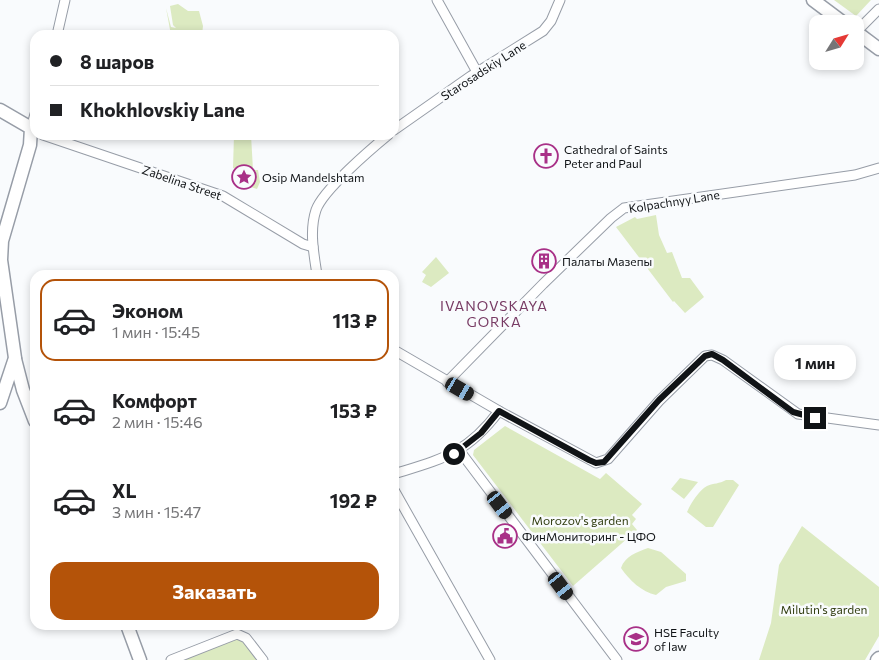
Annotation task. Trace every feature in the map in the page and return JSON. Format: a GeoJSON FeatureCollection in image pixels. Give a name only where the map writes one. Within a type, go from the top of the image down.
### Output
{"type":"FeatureCollection","features":[{"type":"Feature","properties":{"kind":"main road"},"geometry":{"type":"LineString","coordinates":[[813,0],[833,15]]}},
{"type":"Feature","properties":{"kind":"main road"},"geometry":{"type":"LineString","coordinates":[[864,38],[879,49]]}},
{"type":"Feature","properties":{"kind":"main road"},"geometry":{"type":"LineString","coordinates":[[0,110],[30,128]]}},
{"type":"Feature","properties":{"kind":"main road"},"geometry":{"type":"LineString","coordinates":[[30,408],[23,390],[15,358],[2,250],[4,234],[31,140]]}},
{"type":"Feature","properties":{"kind":"main road"},"geometry":{"type":"LineString","coordinates":[[0,403],[15,358]]}},
{"type":"Feature","properties":{"kind":"main road"},"geometry":{"type":"LineString","coordinates":[[129,630],[140,660]]}},
{"type":"Feature","properties":{"kind":"street"},"geometry":{"type":"LineString","coordinates":[[58,30],[65,0]]}},
{"type":"Feature","properties":{"kind":"street"},"geometry":{"type":"LineString","coordinates":[[436,0],[477,72]]}},
{"type":"Feature","properties":{"kind":"street","name":"Starosadskiy Lane"},"geometry":{"type":"LineString","coordinates":[[399,127],[477,72],[546,29],[560,0]]}},
{"type":"Feature","properties":{"kind":"street"},"geometry":{"type":"LineString","coordinates":[[864,24],[879,8]]}},
{"type":"Feature","properties":{"kind":"street","name":"Zabelina Street"},"geometry":{"type":"LineString","coordinates":[[58,140],[218,194],[303,244],[313,247]]}},
{"type":"Feature","properties":{"kind":"street"},"geometry":{"type":"LineString","coordinates":[[316,270],[313,247],[318,205],[353,165],[382,140]]}},
{"type":"Feature","properties":{"kind":"street","name":"Kolpachnyy Lane"},"geometry":{"type":"LineString","coordinates":[[447,382],[610,218],[624,208],[844,176],[879,168]]}},
{"type":"Feature","properties":{"kind":"street"},"geometry":{"type":"LineString","coordinates":[[399,353],[447,382],[589,460],[602,462],[608,459],[672,387],[705,356],[712,354],[798,414],[879,425]]}},
{"type":"Feature","properties":{"kind":"street"},"geometry":{"type":"LineString","coordinates":[[399,472],[447,458],[481,433],[499,411]]}},
{"type":"Feature","properties":{"kind":"street"},"geometry":{"type":"LineString","coordinates":[[459,450],[617,660]]}},
{"type":"Feature","properties":{"kind":"street"},"geometry":{"type":"LineString","coordinates":[[399,499],[490,660]]}},
{"type":"Feature","properties":{"kind":"street"},"geometry":{"type":"LineString","coordinates":[[171,660],[237,634],[246,638],[263,660]]}},
{"type":"Feature","properties":{"kind":"green space"},"geometry":{"type":"Polygon","coordinates":[[[834,0],[871,0],[857,15],[834,0]]]}},
{"type":"Feature","properties":{"kind":"green space"},"geometry":{"type":"Polygon","coordinates":[[[178,4],[188,11],[199,11],[203,30],[170,30],[166,8],[171,27],[176,28],[173,25],[170,6],[178,4]]]}},
{"type":"Feature","properties":{"kind":"green space"},"geometry":{"type":"Polygon","coordinates":[[[234,140],[251,140],[253,170],[258,170],[260,182],[257,189],[237,182],[240,171],[233,168],[234,140]]]}},
{"type":"Feature","properties":{"kind":"green space"},"geometry":{"type":"Polygon","coordinates":[[[656,215],[659,235],[667,253],[672,252],[682,278],[690,278],[704,297],[685,313],[673,302],[616,227],[635,217],[637,219],[656,215]]]}},
{"type":"Feature","properties":{"kind":"green space"},"geometry":{"type":"Polygon","coordinates":[[[436,257],[449,273],[431,287],[422,282],[426,275],[422,272],[436,257]]]}},
{"type":"Feature","properties":{"kind":"green space","name":"Morozov's garden"},"geometry":{"type":"Polygon","coordinates":[[[505,426],[600,479],[606,473],[642,504],[632,515],[636,519],[632,524],[637,530],[573,586],[473,455],[474,450],[505,426]]]}},
{"type":"Feature","properties":{"kind":"green space"},"geometry":{"type":"Polygon","coordinates":[[[680,478],[698,482],[684,499],[671,489],[680,478]]]}},
{"type":"Feature","properties":{"kind":"green space"},"geometry":{"type":"Polygon","coordinates":[[[726,480],[733,480],[739,485],[713,527],[706,527],[687,512],[695,498],[704,488],[726,480]]]}},
{"type":"Feature","properties":{"kind":"green space","name":"Milutin's garden"},"geometry":{"type":"Polygon","coordinates":[[[802,526],[879,587],[879,636],[865,660],[759,660],[771,623],[779,565],[802,526]]]}},
{"type":"Feature","properties":{"kind":"green space"},"geometry":{"type":"Polygon","coordinates":[[[648,548],[661,552],[686,574],[686,581],[666,587],[656,595],[636,585],[621,568],[628,557],[648,548]]]}},
{"type":"Feature","properties":{"kind":"green space"},"geometry":{"type":"Polygon","coordinates":[[[233,639],[244,641],[258,660],[180,660],[233,639]]]}},
{"type":"Feature","properties":{"kind":"place","name":"Cathedral of Saints Peter and Paul"},"geometry":{"type":"Point","coordinates":[546,156]}},
{"type":"Feature","properties":{"kind":"place","name":"Osip Mandelshtam"},"geometry":{"type":"Point","coordinates":[244,177]}},
{"type":"Feature","properties":{"kind":"place","name":"Палаты Мазепы"},"geometry":{"type":"Point","coordinates":[544,261]}},
{"type":"Feature","properties":{"kind":"place","name":"ФинМониторинг - ЦФО"},"geometry":{"type":"Point","coordinates":[505,536]}},
{"type":"Feature","properties":{"kind":"place","name":"HSE Faculty of law"},"geometry":{"type":"Point","coordinates":[636,639]}},
{"type":"Feature","properties":{"kind":"district","name":"IVANOVSKAYA GORKA"},"geometry":{"type":"Point","coordinates":[494,314]}},
{"type":"Feature","properties":{"kind":"route"},"geometry":{"type":"LineString","coordinates":[[454,454],[481,433],[499,411],[589,460],[596,463],[604,462],[672,387],[705,356],[712,354],[723,360],[793,412],[815,418]]}}]}
